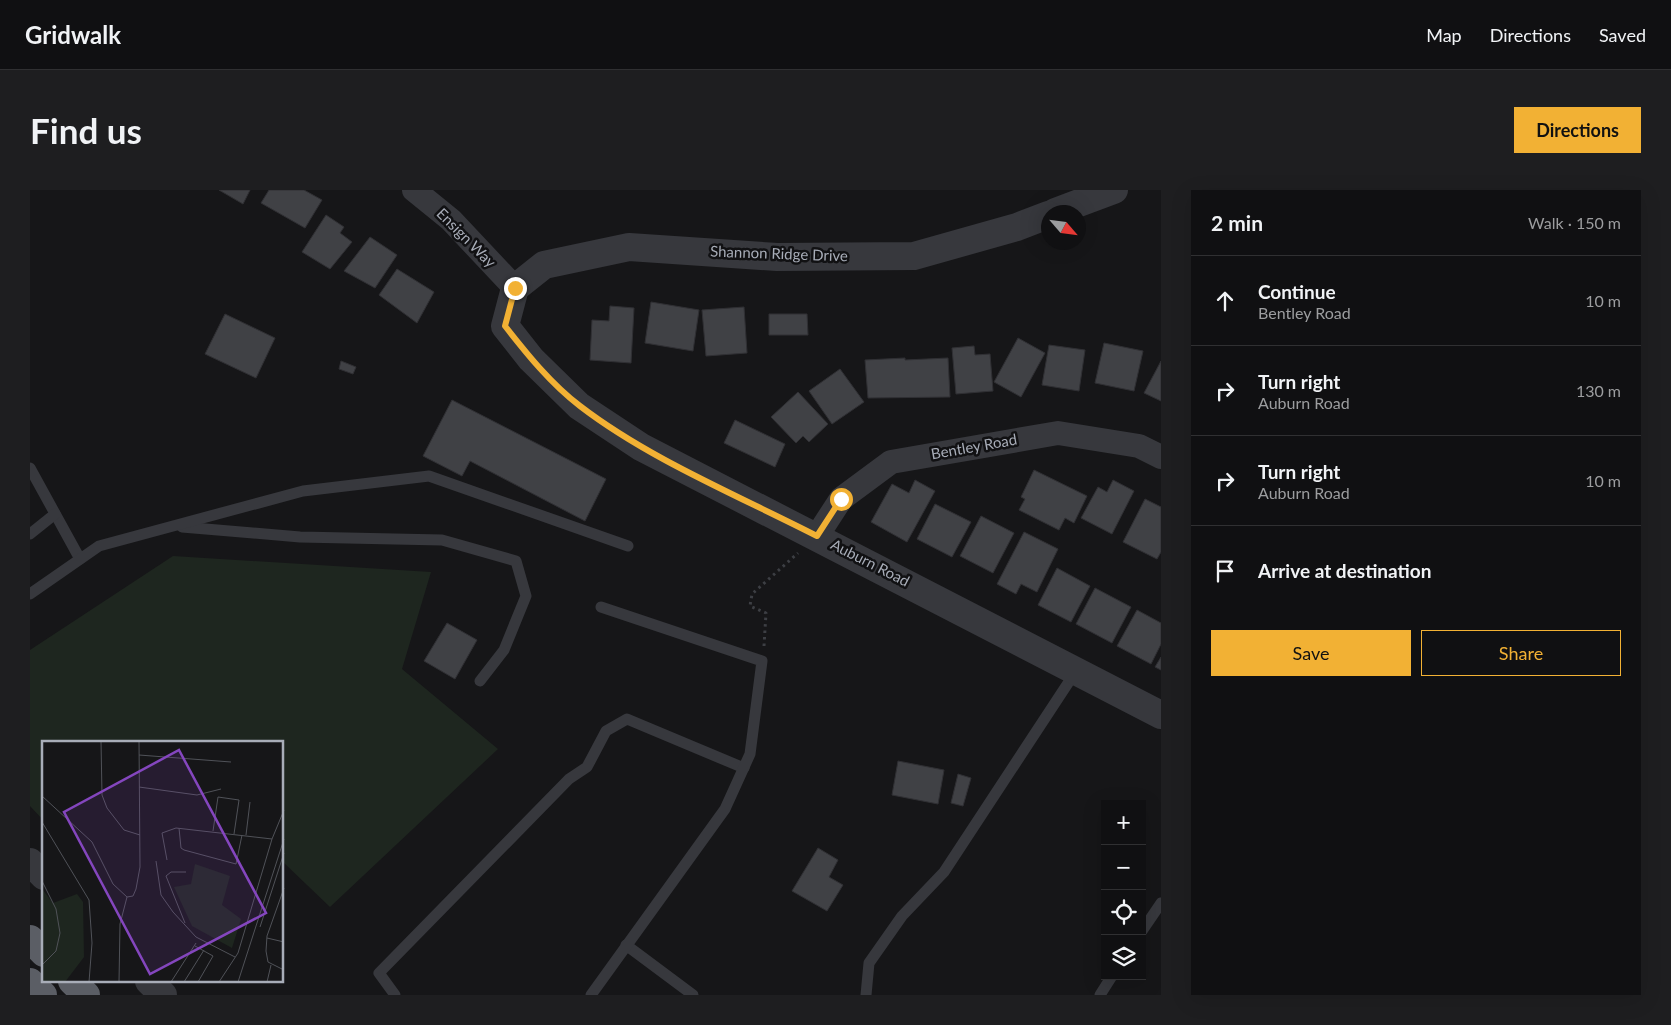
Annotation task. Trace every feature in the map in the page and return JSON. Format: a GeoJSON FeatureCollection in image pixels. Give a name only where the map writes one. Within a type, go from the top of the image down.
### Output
{"type":"FeatureCollection","features":[{"type":"Feature","properties":{"kind":"highway"},"geometry":{"type":"LineString","coordinates":[[30,940],[42,951]]}},
{"type":"Feature","properties":{"kind":"highway"},"geometry":{"type":"LineString","coordinates":[[30,982],[43,995]]}},
{"type":"Feature","properties":{"kind":"highway"},"geometry":{"type":"LineString","coordinates":[[73,982],[86,995]]}},
{"type":"Feature","properties":{"kind":"street","name":"Ensign Way"},"geometry":{"type":"LineString","coordinates":[[414,190],[451,220],[515,288]]}},
{"type":"Feature","properties":{"kind":"street"},"geometry":{"type":"LineString","coordinates":[[1074,205],[1114,190]]}},
{"type":"Feature","properties":{"kind":"street","name":"Shannon Ridge Drive"},"geometry":{"type":"LineString","coordinates":[[515,288],[544,264],[629,247],[777,257],[914,256],[1016,227],[1041,218]]}},
{"type":"Feature","properties":{"kind":"street","name":"Auburn Road"},"geometry":{"type":"LineString","coordinates":[[515,288],[505,326],[531,359],[579,406],[642,446],[1161,715]]}},
{"type":"Feature","properties":{"kind":"street","name":"Bentley Road"},"geometry":{"type":"LineString","coordinates":[[817,536],[841,499],[891,462],[1058,433],[1139,446],[1161,458]]}},
{"type":"Feature","properties":{"kind":"street"},"geometry":{"type":"LineString","coordinates":[[30,862],[42,874]]}},
{"type":"Feature","properties":{"kind":"street"},"geometry":{"type":"LineString","coordinates":[[150,982],[163,995]]}},
{"type":"Feature","properties":{"kind":"lane"},"geometry":{"type":"LineString","coordinates":[[30,468],[80,560]]}},
{"type":"Feature","properties":{"kind":"lane"},"geometry":{"type":"LineString","coordinates":[[30,594],[99,546],[303,491],[428,476],[628,546]]}},
{"type":"Feature","properties":{"kind":"lane"},"geometry":{"type":"LineString","coordinates":[[30,534],[55,514]]}},
{"type":"Feature","properties":{"kind":"lane"},"geometry":{"type":"LineString","coordinates":[[173,526],[300,537],[442,540],[516,560],[526,596],[504,650],[480,680]]}},
{"type":"Feature","properties":{"kind":"lane"},"geometry":{"type":"LineString","coordinates":[[591,995],[725,809],[750,754],[762,660],[601,607]]}},
{"type":"Feature","properties":{"kind":"lane"},"geometry":{"type":"LineString","coordinates":[[866,995],[869,963],[902,916],[944,872],[1076,671]]}},
{"type":"Feature","properties":{"kind":"lane"},"geometry":{"type":"LineString","coordinates":[[395,995],[379,973],[569,779],[587,767],[606,730],[627,719],[744,768]]}},
{"type":"Feature","properties":{"kind":"lane"},"geometry":{"type":"LineString","coordinates":[[1146,925],[1161,902]]}},
{"type":"Feature","properties":{"kind":"lane"},"geometry":{"type":"LineString","coordinates":[[626,945],[693,995]]}},
{"type":"Feature","properties":{"kind":"lane"},"geometry":{"type":"LineString","coordinates":[[1100,995],[1109,980]]}},
{"type":"Feature","properties":{"kind":"path"},"geometry":{"type":"LineString","coordinates":[[762,660],[766,614],[750,606],[752,594],[817,536]]}},
{"type":"Feature","properties":{"kind":"shaded area"},"geometry":{"type":"Polygon","coordinates":[[[173,556],[431,572],[402,669],[498,749],[330,907],[284,863],[284,741],[42,741],[42,819],[30,806],[30,650],[173,556]]]}},
{"type":"Feature","properties":{"kind":"building"},"geometry":{"type":"Polygon","coordinates":[[[219,190],[250,190],[243,204],[219,190]]]}},
{"type":"Feature","properties":{"kind":"building"},"geometry":{"type":"Polygon","coordinates":[[[269,190],[304,190],[322,200],[305,228],[261,203],[269,190]]]}},
{"type":"Feature","properties":{"kind":"building"},"geometry":{"type":"Polygon","coordinates":[[[326,215],[344,227],[340,233],[352,242],[330,269],[302,252],[326,215]]]}},
{"type":"Feature","properties":{"kind":"building"},"geometry":{"type":"Polygon","coordinates":[[[370,237],[397,255],[375,288],[344,271],[370,237]]]}},
{"type":"Feature","properties":{"kind":"building"},"geometry":{"type":"Polygon","coordinates":[[[397,269],[434,292],[417,323],[379,295],[397,269]]]}},
{"type":"Feature","properties":{"kind":"building"},"geometry":{"type":"Polygon","coordinates":[[[651,302],[699,310],[693,351],[645,343],[651,302]]]}},
{"type":"Feature","properties":{"kind":"building"},"geometry":{"type":"Polygon","coordinates":[[[610,306],[634,308],[631,363],[590,360],[592,320],[609,321],[610,306]]]}},
{"type":"Feature","properties":{"kind":"building"},"geometry":{"type":"Polygon","coordinates":[[[744,307],[747,353],[706,356],[702,310],[744,307]]]}},
{"type":"Feature","properties":{"kind":"building"},"geometry":{"type":"Polygon","coordinates":[[[225,314],[275,338],[256,378],[205,354],[225,314]]]}},
{"type":"Feature","properties":{"kind":"building"},"geometry":{"type":"Polygon","coordinates":[[[769,314],[807,314],[808,335],[769,335],[769,314]]]}},
{"type":"Feature","properties":{"kind":"building"},"geometry":{"type":"Polygon","coordinates":[[[1018,338],[1045,353],[1021,397],[994,382],[1018,338]]]}},
{"type":"Feature","properties":{"kind":"building"},"geometry":{"type":"Polygon","coordinates":[[[1104,343],[1143,351],[1134,391],[1095,383],[1104,343]]]}},
{"type":"Feature","properties":{"kind":"building"},"geometry":{"type":"Polygon","coordinates":[[[1049,345],[1085,350],[1079,391],[1042,385],[1049,345]]]}},
{"type":"Feature","properties":{"kind":"building"},"geometry":{"type":"Polygon","coordinates":[[[974,346],[975,355],[990,354],[993,391],[956,394],[952,348],[974,346]]]}},
{"type":"Feature","properties":{"kind":"building"},"geometry":{"type":"Polygon","coordinates":[[[905,358],[905,360],[948,358],[950,397],[868,398],[865,360],[905,358]]]}},
{"type":"Feature","properties":{"kind":"building"},"geometry":{"type":"Polygon","coordinates":[[[341,361],[356,367],[353,374],[339,369],[341,361]]]}},
{"type":"Feature","properties":{"kind":"building"},"geometry":{"type":"Polygon","coordinates":[[[1161,361],[1161,401],[1144,393],[1161,361]]]}},
{"type":"Feature","properties":{"kind":"building"},"geometry":{"type":"Polygon","coordinates":[[[840,369],[864,402],[832,424],[809,391],[840,369]]]}},
{"type":"Feature","properties":{"kind":"building"},"geometry":{"type":"Polygon","coordinates":[[[798,392],[828,424],[809,442],[803,436],[796,443],[771,417],[798,392]]]}},
{"type":"Feature","properties":{"kind":"building"},"geometry":{"type":"Polygon","coordinates":[[[452,400],[606,479],[585,521],[470,461],[462,476],[423,456],[452,400]]]}},
{"type":"Feature","properties":{"kind":"building"},"geometry":{"type":"Polygon","coordinates":[[[735,420],[785,444],[775,467],[724,443],[735,420]]]}},
{"type":"Feature","properties":{"kind":"building"},"geometry":{"type":"Polygon","coordinates":[[[1034,470],[1087,496],[1074,523],[1065,518],[1059,530],[1019,510],[1025,499],[1021,497],[1034,470]]]}},
{"type":"Feature","properties":{"kind":"building"},"geometry":{"type":"Polygon","coordinates":[[[915,480],[935,491],[907,542],[871,522],[892,484],[909,493],[915,480]]]}},
{"type":"Feature","properties":{"kind":"building"},"geometry":{"type":"Polygon","coordinates":[[[1113,480],[1134,491],[1112,534],[1081,518],[1098,487],[1107,492],[1113,480]]]}},
{"type":"Feature","properties":{"kind":"building"},"geometry":{"type":"Polygon","coordinates":[[[1145,499],[1161,507],[1161,552],[1157,559],[1123,542],[1145,499]]]}},
{"type":"Feature","properties":{"kind":"building"},"geometry":{"type":"Polygon","coordinates":[[[935,504],[971,522],[952,557],[917,539],[935,504]]]}},
{"type":"Feature","properties":{"kind":"building"},"geometry":{"type":"Polygon","coordinates":[[[981,516],[1014,533],[993,573],[960,556],[981,516]]]}},
{"type":"Feature","properties":{"kind":"building"},"geometry":{"type":"Polygon","coordinates":[[[1024,532],[1058,549],[1037,592],[1021,584],[1016,594],[997,584],[1024,532]]]}},
{"type":"Feature","properties":{"kind":"building"},"geometry":{"type":"Polygon","coordinates":[[[1057,568],[1090,586],[1071,622],[1038,605],[1057,568]]]}},
{"type":"Feature","properties":{"kind":"building"},"geometry":{"type":"Polygon","coordinates":[[[1095,588],[1131,607],[1112,643],[1076,624],[1095,588]]]}},
{"type":"Feature","properties":{"kind":"building"},"geometry":{"type":"Polygon","coordinates":[[[1137,610],[1161,623],[1161,644],[1151,664],[1117,646],[1137,610]]]}},
{"type":"Feature","properties":{"kind":"building"},"geometry":{"type":"Polygon","coordinates":[[[447,623],[477,640],[455,679],[424,661],[447,623]]]}},
{"type":"Feature","properties":{"kind":"building"},"geometry":{"type":"Polygon","coordinates":[[[1161,657],[1161,670],[1155,667],[1161,657]]]}},
{"type":"Feature","properties":{"kind":"building"},"geometry":{"type":"Polygon","coordinates":[[[898,761],[944,770],[938,804],[892,795],[898,761]]]}},
{"type":"Feature","properties":{"kind":"building"},"geometry":{"type":"Polygon","coordinates":[[[958,774],[971,778],[963,806],[951,803],[958,774]]]}},
{"type":"Feature","properties":{"kind":"building"},"geometry":{"type":"Polygon","coordinates":[[[818,848],[838,860],[829,877],[843,885],[827,911],[792,891],[818,848]]]}},
{"type":"Feature","properties":{"kind":"route"},"geometry":{"type":"LineString","coordinates":[[515,288],[505,326],[531,359],[579,406],[642,446],[817,536],[841,499]]}}]}
